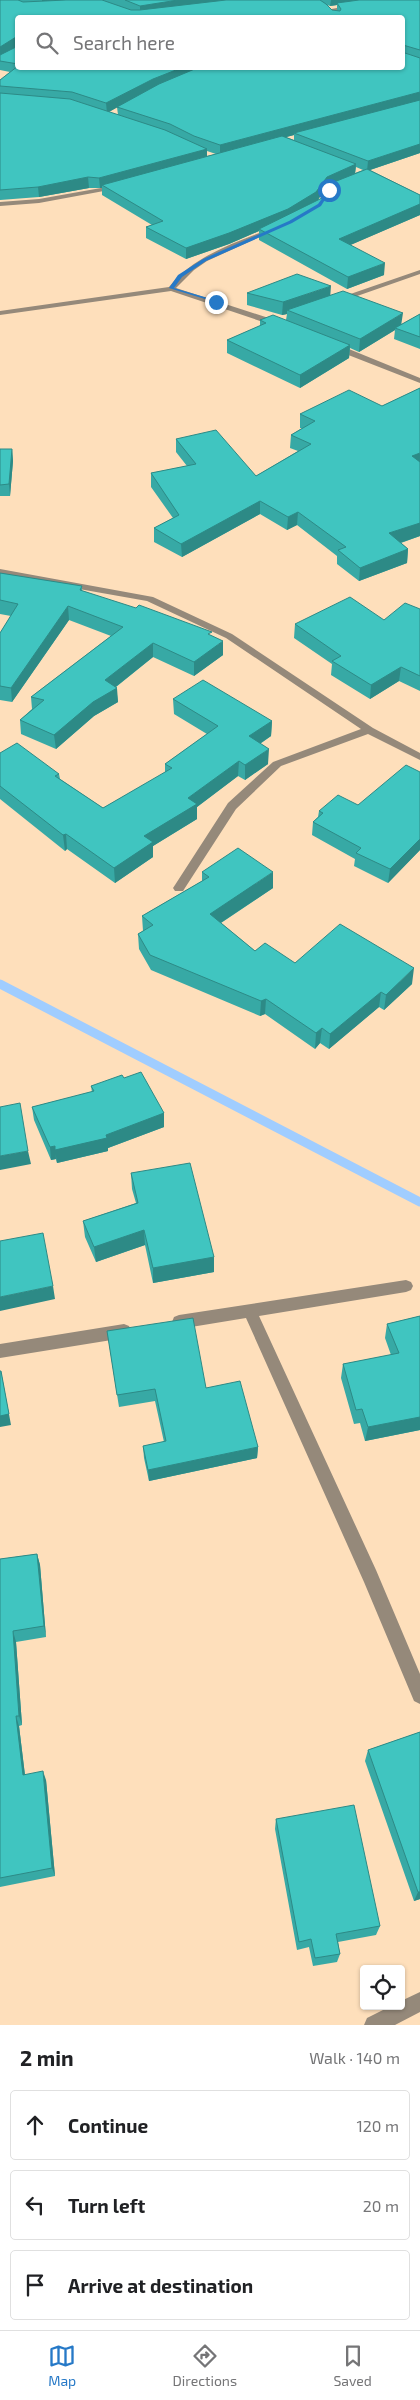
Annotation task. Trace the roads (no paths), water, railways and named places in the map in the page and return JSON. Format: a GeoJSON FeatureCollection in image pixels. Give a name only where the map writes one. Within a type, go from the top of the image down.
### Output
{"type":"FeatureCollection","features":[{"type":"Feature","properties":{"kind":"street"},"geometry":{"type":"LineString","coordinates":[[329,10],[364,5]]}},
{"type":"Feature","properties":{"kind":"street"},"geometry":{"type":"LineString","coordinates":[[322,6],[334,15]]}},
{"type":"Feature","properties":{"kind":"street"},"geometry":{"type":"LineString","coordinates":[[0,204],[82,194],[127,184]]}},
{"type":"Feature","properties":{"kind":"street"},"geometry":{"type":"LineString","coordinates":[[171,288],[180,276],[204,260],[282,226]]}},
{"type":"Feature","properties":{"kind":"street"},"geometry":{"type":"LineString","coordinates":[[328,304],[420,272]]}},
{"type":"Feature","properties":{"kind":"street"},"geometry":{"type":"LineString","coordinates":[[0,312],[171,288],[274,323],[283,323]]}},
{"type":"Feature","properties":{"kind":"street"},"geometry":{"type":"LineString","coordinates":[[328,344],[420,381]]}},
{"type":"Feature","properties":{"kind":"street"},"geometry":{"type":"LineString","coordinates":[[0,572],[150,600],[229,636],[369,730],[420,757]]}},
{"type":"Feature","properties":{"kind":"street"},"geometry":{"type":"LineString","coordinates":[[179,888],[232,806],[277,764],[369,730]]}},
{"type":"Feature","properties":{"kind":"street"},"geometry":{"type":"LineString","coordinates":[[163,1325],[406,1286]]}},
{"type":"Feature","properties":{"kind":"street"},"geometry":{"type":"LineString","coordinates":[[250,1311],[370,1576],[420,1696]]}},
{"type":"Feature","properties":{"kind":"street"},"geometry":{"type":"LineString","coordinates":[[0,1351],[134,1329]]}},
{"type":"Feature","properties":{"kind":"street"},"geometry":{"type":"LineString","coordinates":[[374,2025],[420,2002]]}},
{"type":"Feature","properties":{"kind":"waterway"},"geometry":{"type":"LineString","coordinates":[[0,984],[420,1202]]}}]}
